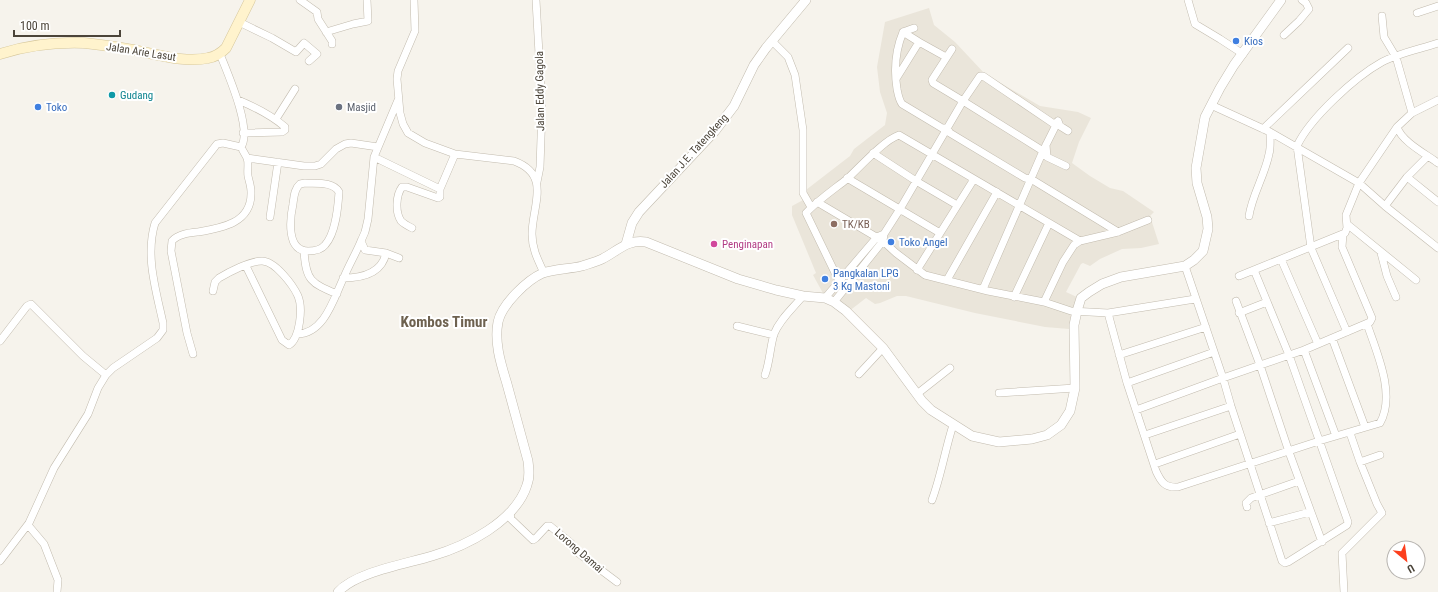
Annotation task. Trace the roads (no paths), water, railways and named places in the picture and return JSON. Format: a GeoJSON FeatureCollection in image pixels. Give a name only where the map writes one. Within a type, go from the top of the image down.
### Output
{"type":"FeatureCollection","features":[{"type":"Feature","properties":{"kind":"main road"},"geometry":{"type":"LineString","coordinates":[[220,54],[226,48],[250,0]]}},
{"type":"Feature","properties":{"kind":"main road","name":"Jalan Arie Lasut"},"geometry":{"type":"LineString","coordinates":[[0,54],[33,45],[84,43],[183,59],[207,59],[220,54]]}},
{"type":"Feature","properties":{"kind":"street"},"geometry":{"type":"LineString","coordinates":[[300,0],[317,12],[318,19],[332,44]]}},
{"type":"Feature","properties":{"kind":"street"},"geometry":{"type":"LineString","coordinates":[[326,32],[368,21],[367,0]]}},
{"type":"Feature","properties":{"kind":"street"},"geometry":{"type":"LineString","coordinates":[[414,0],[415,30],[398,71],[398,100],[403,124],[408,134],[438,149],[455,154],[514,161],[523,164],[530,170],[537,182]]}},
{"type":"Feature","properties":{"kind":"street","name":"Jalan Eddy Gagola"},"geometry":{"type":"LineString","coordinates":[[536,0],[542,108],[540,167],[537,182],[537,195],[532,234],[536,256],[544,273]]}},
{"type":"Feature","properties":{"kind":"street","name":"Jalan J.E. Tatengkeng"},"geometry":{"type":"LineString","coordinates":[[626,244],[632,222],[639,212],[715,131],[734,106],[754,65],[806,0]]}},
{"type":"Feature","properties":{"kind":"street"},"geometry":{"type":"LineString","coordinates":[[1188,0],[1195,24],[1243,54]]}},
{"type":"Feature","properties":{"kind":"street"},"geometry":{"type":"LineString","coordinates":[[338,592],[356,579],[433,556],[469,541],[480,535],[510,513],[527,485],[530,473],[497,350],[498,321],[502,312],[518,291],[544,273],[571,269],[590,263],[601,259],[626,244],[639,241],[646,242],[738,279],[802,296],[829,300],[846,311],[882,348],[931,410],[972,436],[1000,442],[1032,439],[1047,435],[1061,425],[1070,411],[1075,388],[1076,372],[1074,341],[1077,311],[1081,298],[1102,284],[1121,277],[1185,266],[1194,260],[1202,251],[1208,229],[1207,217],[1197,183],[1196,168],[1205,117],[1220,88],[1281,0]]}},
{"type":"Feature","properties":{"kind":"street"},"geometry":{"type":"LineString","coordinates":[[1284,35],[1309,9],[1302,0]]}},
{"type":"Feature","properties":{"kind":"street"},"geometry":{"type":"LineString","coordinates":[[1417,13],[1438,6]]}},
{"type":"Feature","properties":{"kind":"street"},"geometry":{"type":"LineString","coordinates":[[1382,16],[1384,37],[1396,57],[1412,113]]}},
{"type":"Feature","properties":{"kind":"street"},"geometry":{"type":"LineString","coordinates":[[239,22],[272,38],[296,52],[304,43],[316,54],[309,62]]}},
{"type":"Feature","properties":{"kind":"street"},"geometry":{"type":"LineString","coordinates":[[914,28],[903,32],[895,62],[899,99],[902,104],[942,128],[947,128]]}},
{"type":"Feature","properties":{"kind":"street"},"geometry":{"type":"LineString","coordinates":[[903,32],[946,56]]}},
{"type":"Feature","properties":{"kind":"street"},"geometry":{"type":"LineString","coordinates":[[772,41],[788,57],[795,75],[803,130],[804,193],[811,207]]}},
{"type":"Feature","properties":{"kind":"street"},"geometry":{"type":"LineString","coordinates":[[896,79],[919,42]]}},
{"type":"Feature","properties":{"kind":"street"},"geometry":{"type":"LineString","coordinates":[[1346,332],[1311,248],[1296,146],[1310,125],[1349,86],[1378,65],[1396,57],[1438,43]]}},
{"type":"Feature","properties":{"kind":"street"},"geometry":{"type":"LineString","coordinates":[[1263,129],[1348,48]]}},
{"type":"Feature","properties":{"kind":"street"},"geometry":{"type":"LineString","coordinates":[[952,49],[946,56],[932,82],[1044,148],[1047,157],[1066,166]]}},
{"type":"Feature","properties":{"kind":"street"},"geometry":{"type":"LineString","coordinates":[[194,354],[187,333],[171,252],[171,243],[175,238],[182,235],[230,224],[236,221],[249,207],[251,197],[251,190],[247,176],[247,158],[241,147],[244,134],[238,100],[220,54]]}},
{"type":"Feature","properties":{"kind":"street"},"geometry":{"type":"LineString","coordinates":[[829,300],[861,269],[900,209],[963,100],[978,79],[982,76],[1054,124],[1058,121]]}},
{"type":"Feature","properties":{"kind":"street"},"geometry":{"type":"LineString","coordinates":[[276,119],[295,89]]}},
{"type":"Feature","properties":{"kind":"street"},"geometry":{"type":"LineString","coordinates":[[238,100],[276,119],[285,127],[284,131],[244,134]]}},
{"type":"Feature","properties":{"kind":"street"},"geometry":{"type":"LineString","coordinates":[[297,334],[309,332],[326,316],[361,241],[368,219],[374,157],[398,100]]}},
{"type":"Feature","properties":{"kind":"street"},"geometry":{"type":"LineString","coordinates":[[1239,276],[1311,248],[1347,231],[1346,215],[1359,183],[1397,127],[1412,113],[1438,100]]}},
{"type":"Feature","properties":{"kind":"street"},"geometry":{"type":"LineString","coordinates":[[1211,105],[1270,132],[1359,183],[1385,206],[1438,248]]}},
{"type":"Feature","properties":{"kind":"street"},"geometry":{"type":"LineString","coordinates":[[389,121],[403,124]]}},
{"type":"Feature","properties":{"kind":"street"},"geometry":{"type":"LineString","coordinates":[[1058,121],[1060,126],[1068,131]]}},
{"type":"Feature","properties":{"kind":"street"},"geometry":{"type":"LineString","coordinates":[[982,289],[1044,148],[1058,121]]}},
{"type":"Feature","properties":{"kind":"street"},"geometry":{"type":"LineString","coordinates":[[1385,206],[1407,177],[1434,159],[1400,134],[1397,127]]}},
{"type":"Feature","properties":{"kind":"street"},"geometry":{"type":"LineString","coordinates":[[947,128],[950,133],[1118,232]]}},
{"type":"Feature","properties":{"kind":"street"},"geometry":{"type":"LineString","coordinates":[[1249,216],[1250,208],[1264,173],[1269,153],[1270,132]]}},
{"type":"Feature","properties":{"kind":"street"},"geometry":{"type":"LineString","coordinates":[[839,281],[806,213],[811,207],[847,178],[873,153],[899,135],[1080,241]]}},
{"type":"Feature","properties":{"kind":"street"},"geometry":{"type":"LineString","coordinates":[[0,561],[28,525],[54,468],[88,414],[98,388],[106,376],[113,368],[160,335],[163,330],[163,323],[153,276],[151,236],[155,223],[217,144],[223,142],[241,147]]}},
{"type":"Feature","properties":{"kind":"street"},"geometry":{"type":"LineString","coordinates":[[247,158],[304,166],[316,166],[336,149],[345,144],[351,143],[378,147]]}},
{"type":"Feature","properties":{"kind":"street"},"geometry":{"type":"LineString","coordinates":[[873,153],[957,205]]}},
{"type":"Feature","properties":{"kind":"street"},"geometry":{"type":"LineString","coordinates":[[412,228],[401,220],[398,215],[397,196],[399,191],[402,187],[407,187],[438,198],[440,197],[440,189],[455,154]]}},
{"type":"Feature","properties":{"kind":"street"},"geometry":{"type":"LineString","coordinates":[[374,157],[440,189]]}},
{"type":"Feature","properties":{"kind":"street"},"geometry":{"type":"LineString","coordinates":[[270,217],[278,162]]}},
{"type":"Feature","properties":{"kind":"street"},"geometry":{"type":"LineString","coordinates":[[1407,177],[1438,202]]}},
{"type":"Feature","properties":{"kind":"street"},"geometry":{"type":"LineString","coordinates":[[847,178],[940,233]]}},
{"type":"Feature","properties":{"kind":"street"},"geometry":{"type":"LineString","coordinates":[[917,270],[974,179]]}},
{"type":"Feature","properties":{"kind":"street"},"geometry":{"type":"LineString","coordinates":[[305,183],[333,186],[338,189],[339,192],[336,221],[330,237],[325,245],[320,248],[313,251],[304,251],[296,246],[290,230],[290,221],[297,186],[305,183]]}},
{"type":"Feature","properties":{"kind":"street"},"geometry":{"type":"LineString","coordinates":[[947,280],[997,192]]}},
{"type":"Feature","properties":{"kind":"street"},"geometry":{"type":"LineString","coordinates":[[817,202],[881,237],[924,275],[1014,297],[1044,302],[1070,311],[1108,313],[1196,299]]}},
{"type":"Feature","properties":{"kind":"street"},"geometry":{"type":"LineString","coordinates":[[1044,302],[1063,262],[1074,245],[1080,241],[1118,232],[1148,220]]}},
{"type":"Feature","properties":{"kind":"street"},"geometry":{"type":"LineString","coordinates":[[1014,297],[1050,223]]}},
{"type":"Feature","properties":{"kind":"street"},"geometry":{"type":"LineString","coordinates":[[1347,224],[1416,280]]}},
{"type":"Feature","properties":{"kind":"street"},"geometry":{"type":"LineString","coordinates":[[1136,410],[1304,350],[1371,321],[1372,318],[1342,247],[1342,234]]}},
{"type":"Feature","properties":{"kind":"street"},"geometry":{"type":"LineString","coordinates":[[829,300],[839,281],[853,264],[881,237]]}},
{"type":"Feature","properties":{"kind":"street"},"geometry":{"type":"LineString","coordinates":[[361,241],[365,250],[386,253],[399,258]]}},
{"type":"Feature","properties":{"kind":"street"},"geometry":{"type":"LineString","coordinates":[[304,251],[307,274],[312,281],[318,286],[337,294]]}},
{"type":"Feature","properties":{"kind":"street"},"geometry":{"type":"LineString","coordinates":[[1381,252],[1387,276],[1396,297]]}},
{"type":"Feature","properties":{"kind":"street"},"geometry":{"type":"LineString","coordinates":[[344,278],[357,278],[378,268],[383,263],[386,253]]}},
{"type":"Feature","properties":{"kind":"street"},"geometry":{"type":"LineString","coordinates":[[1282,259],[1318,344]]}},
{"type":"Feature","properties":{"kind":"street"},"geometry":{"type":"LineString","coordinates":[[213,292],[215,282],[219,278],[246,266],[256,262],[263,261],[273,265],[279,270],[298,296],[300,310],[297,334],[292,343],[289,345],[282,340],[246,266]]}},
{"type":"Feature","properties":{"kind":"street"},"geometry":{"type":"LineString","coordinates":[[853,264],[861,269]]}},
{"type":"Feature","properties":{"kind":"street"},"geometry":{"type":"LineString","coordinates":[[1185,266],[1282,561],[1285,563],[1322,542],[1348,522],[1289,355],[1254,270]]}},
{"type":"Feature","properties":{"kind":"street"},"geometry":{"type":"LineString","coordinates":[[765,375],[769,363],[774,335],[779,324],[802,296]]}},
{"type":"Feature","properties":{"kind":"street"},"geometry":{"type":"LineString","coordinates":[[1236,301],[1260,365],[1310,512],[1322,542]]}},
{"type":"Feature","properties":{"kind":"street"},"geometry":{"type":"LineString","coordinates":[[1240,313],[1267,302]]}},
{"type":"Feature","properties":{"kind":"street"},"geometry":{"type":"LineString","coordinates":[[0,341],[26,306],[31,304],[83,356],[106,376]]}},
{"type":"Feature","properties":{"kind":"street"},"geometry":{"type":"LineString","coordinates":[[1108,313],[1127,383],[1160,479],[1164,484],[1171,488],[1380,423],[1386,409],[1387,393],[1379,358],[1367,324]]}},
{"type":"Feature","properties":{"kind":"street"},"geometry":{"type":"LineString","coordinates":[[737,326],[774,335]]}},
{"type":"Feature","properties":{"kind":"street"},"geometry":{"type":"LineString","coordinates":[[1119,355],[1206,327]]}},
{"type":"Feature","properties":{"kind":"street"},"geometry":{"type":"LineString","coordinates":[[1332,338],[1365,427]]}},
{"type":"Feature","properties":{"kind":"street"},"geometry":{"type":"LineString","coordinates":[[859,374],[882,348]]}},
{"type":"Feature","properties":{"kind":"street"},"geometry":{"type":"LineString","coordinates":[[1304,350],[1336,436]]}},
{"type":"Feature","properties":{"kind":"street"},"geometry":{"type":"LineString","coordinates":[[1127,383],[1214,352]]}},
{"type":"Feature","properties":{"kind":"street"},"geometry":{"type":"LineString","coordinates":[[917,394],[950,368]]}},
{"type":"Feature","properties":{"kind":"street"},"geometry":{"type":"LineString","coordinates":[[999,393],[1075,388]]}},
{"type":"Feature","properties":{"kind":"street"},"geometry":{"type":"LineString","coordinates":[[1145,435],[1231,406]]}},
{"type":"Feature","properties":{"kind":"street"},"geometry":{"type":"LineString","coordinates":[[932,500],[953,425]]}},
{"type":"Feature","properties":{"kind":"street"},"geometry":{"type":"LineString","coordinates":[[1344,592],[1342,552],[1382,513],[1360,462],[1350,433]]}},
{"type":"Feature","properties":{"kind":"street"},"geometry":{"type":"LineString","coordinates":[[1155,464],[1240,434]]}},
{"type":"Feature","properties":{"kind":"street"},"geometry":{"type":"LineString","coordinates":[[1360,462],[1380,455]]}},
{"type":"Feature","properties":{"kind":"street"},"geometry":{"type":"LineString","coordinates":[[1247,507],[1247,501],[1260,494],[1299,481]]}},
{"type":"Feature","properties":{"kind":"street"},"geometry":{"type":"LineString","coordinates":[[1270,523],[1310,512]]}},
{"type":"Feature","properties":{"kind":"street","name":"Lorong Damai"},"geometry":{"type":"LineString","coordinates":[[510,513],[511,519],[533,540],[547,526],[550,526],[571,542],[577,552],[617,582]]}},
{"type":"Feature","properties":{"kind":"street"},"geometry":{"type":"LineString","coordinates":[[28,525],[44,544],[58,580],[57,592]]}},
{"type":"Feature","properties":{"kind":"place","name":"Kios"},"geometry":{"type":"Point","coordinates":[1236,41]}},
{"type":"Feature","properties":{"kind":"place","name":"Gudang"},"geometry":{"type":"Point","coordinates":[112,95]}},
{"type":"Feature","properties":{"kind":"place","name":"Toko"},"geometry":{"type":"Point","coordinates":[38,107]}},
{"type":"Feature","properties":{"kind":"place","name":"Masjid"},"geometry":{"type":"Point","coordinates":[339,107]}},
{"type":"Feature","properties":{"kind":"place","name":"TK/KB"},"geometry":{"type":"Point","coordinates":[834,224]}},
{"type":"Feature","properties":{"kind":"place","name":"Toko Angel"},"geometry":{"type":"Point","coordinates":[891,242]}},
{"type":"Feature","properties":{"kind":"place","name":"Penginapan"},"geometry":{"type":"Point","coordinates":[714,244]}},
{"type":"Feature","properties":{"kind":"place","name":"Pangkalan LPG 3 Kg Mastoni"},"geometry":{"type":"Point","coordinates":[825,279]}},
{"type":"Feature","properties":{"kind":"district","name":"Kombos Timur"},"geometry":{"type":"Point","coordinates":[444,322]}}]}
